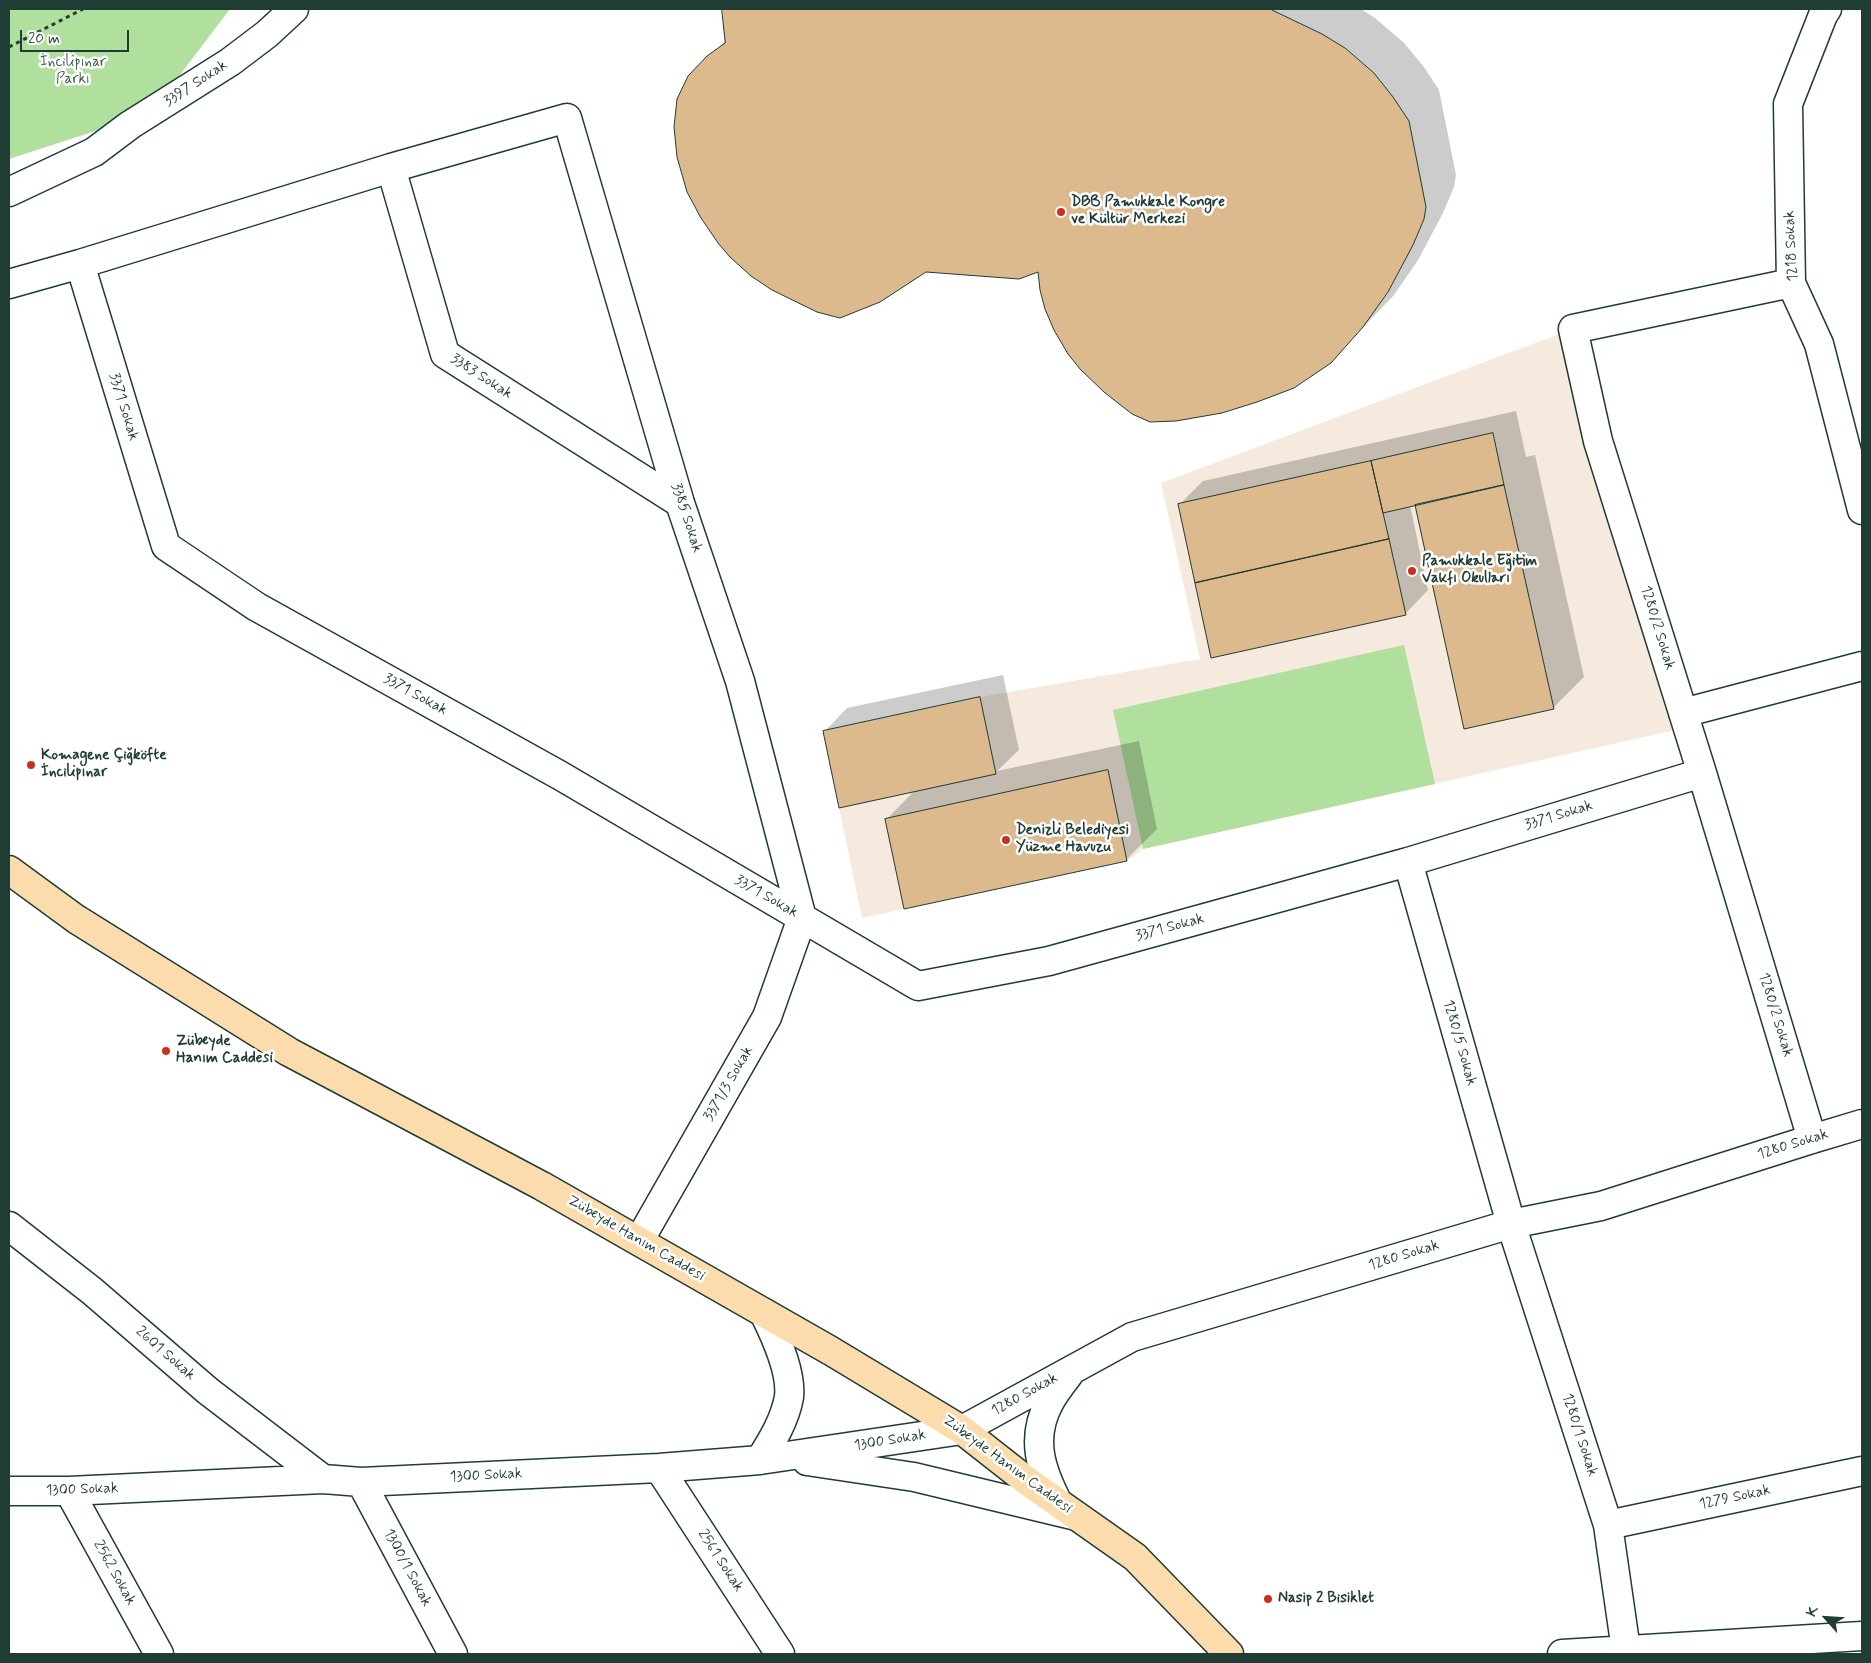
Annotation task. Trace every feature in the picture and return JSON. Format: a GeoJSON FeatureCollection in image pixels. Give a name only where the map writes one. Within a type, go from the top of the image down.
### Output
{"type":"FeatureCollection","features":[{"type":"Feature","properties":{"kind":"main road","name":"Zübeyde Hanım Caddesi"},"geometry":{"type":"LineString","coordinates":[[9,870],[76,919],[289,1052],[533,1181],[764,1313],[962,1430],[1027,1481],[1135,1557],[1229,1654]]}},
{"type":"Feature","properties":{"kind":"street","name":"3397 Sokak"},"geometry":{"type":"LineString","coordinates":[[11,192],[94,152],[130,125],[230,62],[267,34],[294,9]]}},
{"type":"Feature","properties":{"kind":"street","name":"1218 Sokak"},"geometry":{"type":"LineString","coordinates":[[1827,9],[1788,104],[1791,283],[1819,344],[1862,510]]}},
{"type":"Feature","properties":{"kind":"street","name":"3385 Sokak"},"geometry":{"type":"LineString","coordinates":[[391,168],[567,118],[680,503],[740,681],[802,918]]}},
{"type":"Feature","properties":{"kind":"street"},"geometry":{"type":"LineString","coordinates":[[9,284],[391,168]]}},
{"type":"Feature","properties":{"kind":"street","name":"3383 Sokak"},"geometry":{"type":"LineString","coordinates":[[391,168],[445,354],[680,503]]}},
{"type":"Feature","properties":{"kind":"street","name":"3371 Sokak"},"geometry":{"type":"LineString","coordinates":[[80,264],[166,546],[257,606],[561,776],[918,986],[1049,961],[1408,862],[1702,773]]}},
{"type":"Feature","properties":{"kind":"street","name":"1280/2 Sokak"},"geometry":{"type":"LineString","coordinates":[[1791,283],[1573,329],[1598,441],[1684,713],[1812,1138]]}},
{"type":"Feature","properties":{"kind":"street"},"geometry":{"type":"LineString","coordinates":[[1684,713],[1862,666]]}},
{"type":"Feature","properties":{"kind":"street","name":"1280/5 Sokak"},"geometry":{"type":"LineString","coordinates":[[1408,862],[1511,1224]]}},
{"type":"Feature","properties":{"kind":"street","name":"3371/3 Sokak"},"geometry":{"type":"LineString","coordinates":[[639,1241],[767,1017],[802,918]]}},
{"type":"Feature","properties":{"kind":"street","name":"1280 Sokak"},"geometry":{"type":"LineString","coordinates":[[962,1430],[1132,1337],[1511,1224],[1601,1206],[1812,1138],[1862,1124]]}},
{"type":"Feature","properties":{"kind":"street","name":"1280/1 Sokak"},"geometry":{"type":"LineString","coordinates":[[1511,1224],[1608,1524],[1626,1650]]}},
{"type":"Feature","properties":{"kind":"street","name":"2601 Sokak"},"geometry":{"type":"LineString","coordinates":[[9,1226],[92,1291],[208,1391],[323,1479]]}},
{"type":"Feature","properties":{"kind":"street"},"geometry":{"type":"LineString","coordinates":[[764,1313],[780,1346],[788,1380],[789,1395],[769,1459],[914,1477],[1067,1509]]}},
{"type":"Feature","properties":{"kind":"street"},"geometry":{"type":"LineString","coordinates":[[1067,1509],[1046,1479],[1040,1460],[1039,1438],[1042,1420],[1049,1402],[1072,1369]]}},
{"type":"Feature","properties":{"kind":"street","name":"1300 Sokak"},"geometry":{"type":"LineString","coordinates":[[9,1491],[69,1491],[323,1479],[361,1482],[659,1468],[769,1459],[962,1430]]}},
{"type":"Feature","properties":{"kind":"street","name":"2561 Sokak"},"geometry":{"type":"LineString","coordinates":[[659,1468],[780,1654]]}},
{"type":"Feature","properties":{"kind":"street","name":"1279 Sokak"},"geometry":{"type":"LineString","coordinates":[[1608,1524],[1862,1471]]}},
{"type":"Feature","properties":{"kind":"street","name":"1300/1 Sokak"},"geometry":{"type":"LineString","coordinates":[[361,1482],[453,1654]]}},
{"type":"Feature","properties":{"kind":"street","name":"2562 Sokak"},"geometry":{"type":"LineString","coordinates":[[69,1491],[159,1654]]}},
{"type":"Feature","properties":{"kind":"street"},"geometry":{"type":"LineString","coordinates":[[1562,1654],[1862,1636]]}},
{"type":"Feature","properties":{"kind":"path"},"geometry":{"type":"LineString","coordinates":[[9,47],[84,9]]}},
{"type":"Feature","properties":{"kind":"shaded area","name":"Pamukkale Eğitim Vakfı Okulları"},"geometry":{"type":"Polygon","coordinates":[[[1573,329],[1689,727],[1143,849],[1127,861],[862,918],[823,731],[980,697],[1200,659],[1161,483],[1573,329]]]}},
{"type":"Feature","properties":{"kind":"green space","name":"İncilipınar Parkı"},"geometry":{"type":"Polygon","coordinates":[[[9,9],[230,9],[151,113],[9,159],[9,9]]]}},
{"type":"Feature","properties":{"kind":"green space"},"geometry":{"type":"Polygon","coordinates":[[[1404,645],[1435,784],[1143,849],[1113,710],[1404,645]]]}},
{"type":"Feature","properties":{"kind":"building","name":"DBB Pamukkale Kongre ve Kültür Merkezi"},"geometry":{"type":"Polygon","coordinates":[[[722,9],[1272,9],[1322,34],[1345,48],[1374,73],[1393,97],[1409,121],[1426,207],[1424,219],[1413,245],[1388,292],[1363,327],[1331,363],[1294,388],[1257,402],[1222,413],[1176,421],[1150,422],[1132,414],[1104,392],[1080,369],[1068,354],[1054,330],[1045,309],[1038,272],[1019,279],[926,272],[880,302],[840,318],[817,312],[772,290],[751,276],[730,257],[701,218],[687,192],[677,157],[674,127],[677,99],[688,76],[707,56],[725,43],[722,9]]]}},
{"type":"Feature","properties":{"kind":"building"},"geometry":{"type":"Polygon","coordinates":[[[1493,433],[1504,485],[1383,513],[1371,461],[1493,433]]]}},
{"type":"Feature","properties":{"kind":"building"},"geometry":{"type":"Polygon","coordinates":[[[1371,461],[1389,539],[1195,583],[1178,504],[1371,461]]]}},
{"type":"Feature","properties":{"kind":"building"},"geometry":{"type":"Polygon","coordinates":[[[1504,485],[1554,709],[1464,729],[1415,505],[1504,485]]]}},
{"type":"Feature","properties":{"kind":"building"},"geometry":{"type":"Polygon","coordinates":[[[1389,539],[1406,615],[1211,658],[1195,583],[1389,539]]]}},
{"type":"Feature","properties":{"kind":"building"},"geometry":{"type":"Polygon","coordinates":[[[980,697],[996,774],[839,808],[823,731],[980,697]]]}},
{"type":"Feature","properties":{"kind":"building","name":"Denizli Belediyesi Yüzme Havuzu"},"geometry":{"type":"Polygon","coordinates":[[[1108,770],[1127,861],[904,909],[885,819],[1108,770]]]}},
{"type":"Feature","properties":{"kind":"place","name":"DBB Pamukkale Kongre ve Kültür Merkezi"},"geometry":{"type":"Point","coordinates":[1061,212]}},
{"type":"Feature","properties":{"kind":"place","name":"Pamukkale Eğitim Vakfı Okulları"},"geometry":{"type":"Point","coordinates":[1412,571]}},
{"type":"Feature","properties":{"kind":"place","name":"Komagene Çiğköfte İncilipınar"},"geometry":{"type":"Point","coordinates":[31,765]}},
{"type":"Feature","properties":{"kind":"place","name":"Denizli Belediyesi Yüzme Havuzu"},"geometry":{"type":"Point","coordinates":[1006,840]}},
{"type":"Feature","properties":{"kind":"place","name":"Zübeyde Hanım Caddesi"},"geometry":{"type":"Point","coordinates":[166,1051]}},
{"type":"Feature","properties":{"kind":"place","name":"Nasip 2 Bisiklet"},"geometry":{"type":"Point","coordinates":[1268,1599]}}]}
